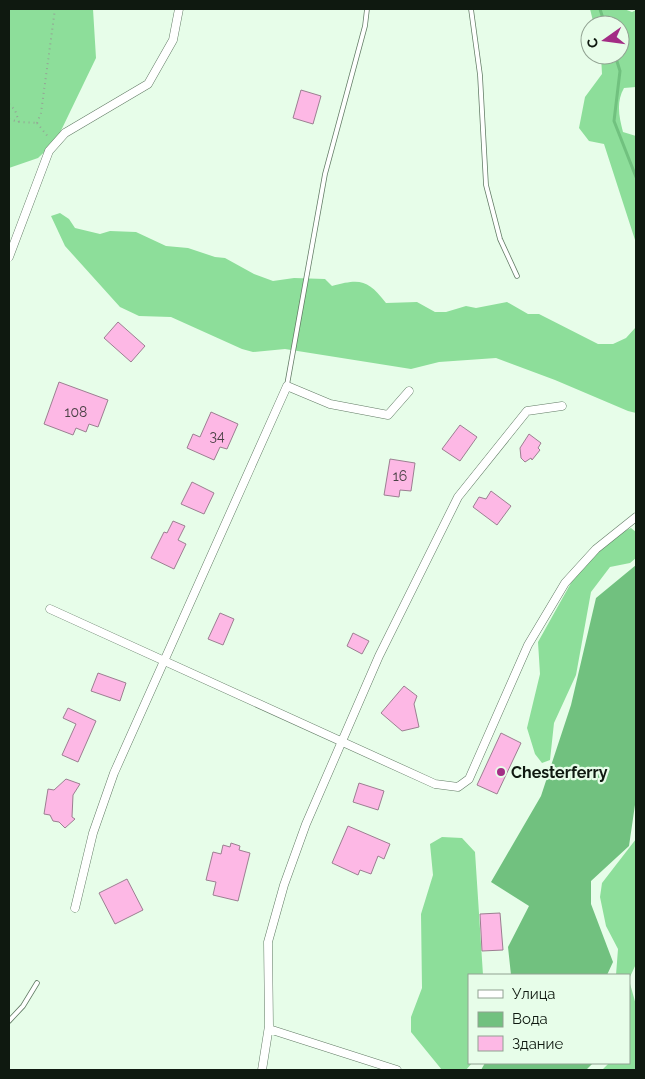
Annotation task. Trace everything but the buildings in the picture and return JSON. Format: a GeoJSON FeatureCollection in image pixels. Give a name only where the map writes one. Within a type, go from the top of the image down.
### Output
{"type":"FeatureCollection","features":[{"type":"Feature","properties":{"kind":"street"},"geometry":{"type":"LineString","coordinates":[[9,257],[49,151],[65,133],[148,84],[173,40],[179,9]]}},
{"type":"Feature","properties":{"kind":"street"},"geometry":{"type":"LineString","coordinates":[[75,908],[93,833],[111,782],[163,660],[287,386],[330,404],[388,415],[408,391]]}},
{"type":"Feature","properties":{"kind":"street"},"geometry":{"type":"LineString","coordinates":[[262,1070],[269,1029],[268,942],[284,885],[300,841],[378,656],[458,497],[527,412],[562,406]]}},
{"type":"Feature","properties":{"kind":"street"},"geometry":{"type":"LineString","coordinates":[[50,609],[435,784],[458,787],[469,779],[528,645],[565,583],[596,549],[636,517]]}},
{"type":"Feature","properties":{"kind":"street"},"geometry":{"type":"LineString","coordinates":[[269,1029],[397,1070]]}},
{"type":"Feature","properties":{"kind":"lane"},"geometry":{"type":"LineString","coordinates":[[287,386],[325,174],[365,26],[367,9]]}},
{"type":"Feature","properties":{"kind":"lane"},"geometry":{"type":"LineString","coordinates":[[471,9],[480,75],[486,186],[500,239],[516,276]]}},
{"type":"Feature","properties":{"kind":"lane"},"geometry":{"type":"LineString","coordinates":[[9,1021],[23,1006],[37,983]]}},
{"type":"Feature","properties":{"kind":"path"},"geometry":{"type":"LineString","coordinates":[[36,122],[41,113],[55,9]]}},
{"type":"Feature","properties":{"kind":"path"},"geometry":{"type":"LineString","coordinates":[[9,104],[15,110],[20,122]]}},
{"type":"Feature","properties":{"kind":"path"},"geometry":{"type":"LineString","coordinates":[[9,119],[20,122],[36,122]]}},
{"type":"Feature","properties":{"kind":"path"},"geometry":{"type":"LineString","coordinates":[[36,122],[54,144]]}},
{"type":"Feature","properties":{"kind":"shaded area"},"geometry":{"type":"Polygon","coordinates":[[[9,9],[93,9],[96,58],[56,141],[38,158],[9,168],[9,9]]]}},
{"type":"Feature","properties":{"kind":"shaded area"},"geometry":{"type":"Polygon","coordinates":[[[590,9],[624,9],[632,12],[636,10],[636,87],[624,88],[621,93],[619,110],[623,132],[636,136],[636,243],[604,144],[589,141],[579,128],[585,97],[602,74],[602,65],[630,65],[630,15],[592,15],[590,9]]]}},
{"type":"Feature","properties":{"kind":"shaded area"},"geometry":{"type":"Polygon","coordinates":[[[60,213],[69,219],[75,228],[100,234],[110,231],[136,232],[166,246],[188,248],[215,257],[225,258],[254,274],[273,281],[294,278],[325,279],[332,286],[350,282],[363,283],[369,285],[386,303],[417,302],[435,312],[446,312],[466,306],[476,308],[507,302],[528,314],[539,314],[598,344],[613,344],[626,338],[636,327],[636,413],[496,358],[439,362],[411,369],[285,349],[253,352],[242,349],[171,317],[139,316],[120,307],[65,246],[51,216],[60,213]]]}},
{"type":"Feature","properties":{"kind":"shaded area"},"geometry":{"type":"Polygon","coordinates":[[[631,528],[636,532],[636,558],[630,563],[610,567],[591,592],[576,675],[554,723],[550,760],[542,763],[535,754],[527,728],[540,674],[538,642],[576,574],[614,536],[631,528]]]}},
{"type":"Feature","properties":{"kind":"shaded area"},"geometry":{"type":"Polygon","coordinates":[[[442,837],[462,838],[475,852],[483,974],[468,974],[468,1064],[471,1064],[466,1070],[442,1070],[411,1032],[411,1017],[422,988],[421,914],[433,875],[430,844],[442,837]]]}},
{"type":"Feature","properties":{"kind":"shaded area"},"geometry":{"type":"Polygon","coordinates":[[[636,839],[636,964],[630,977],[630,974],[616,974],[618,949],[606,926],[600,897],[602,883],[636,839]]]}},
{"type":"Feature","properties":{"kind":"shaded area"},"geometry":{"type":"Polygon","coordinates":[[[630,984],[636,1005],[636,1070],[602,1070],[608,1064],[630,1064],[630,984]]]}},
{"type":"Feature","properties":{"kind":"water"},"geometry":{"type":"Polygon","coordinates":[[[636,565],[636,798],[629,846],[591,881],[591,904],[613,962],[607,974],[511,974],[508,947],[529,906],[491,882],[541,796],[571,705],[596,598],[636,565]]]}},
{"type":"Feature","properties":{"kind":"water"},"geometry":{"type":"Polygon","coordinates":[[[484,1064],[592,1064],[586,1070],[481,1070],[484,1064]]]}},
{"type":"Feature","properties":{"kind":"waterway"},"geometry":{"type":"LineString","coordinates":[[600,9],[602,15]]}},
{"type":"Feature","properties":{"kind":"waterway"},"geometry":{"type":"LineString","coordinates":[[618,65],[620,71],[614,121],[636,177]]}},
{"type":"Feature","properties":{"kind":"place","name":"Chesterferry"},"geometry":{"type":"Point","coordinates":[501,772]}}]}
